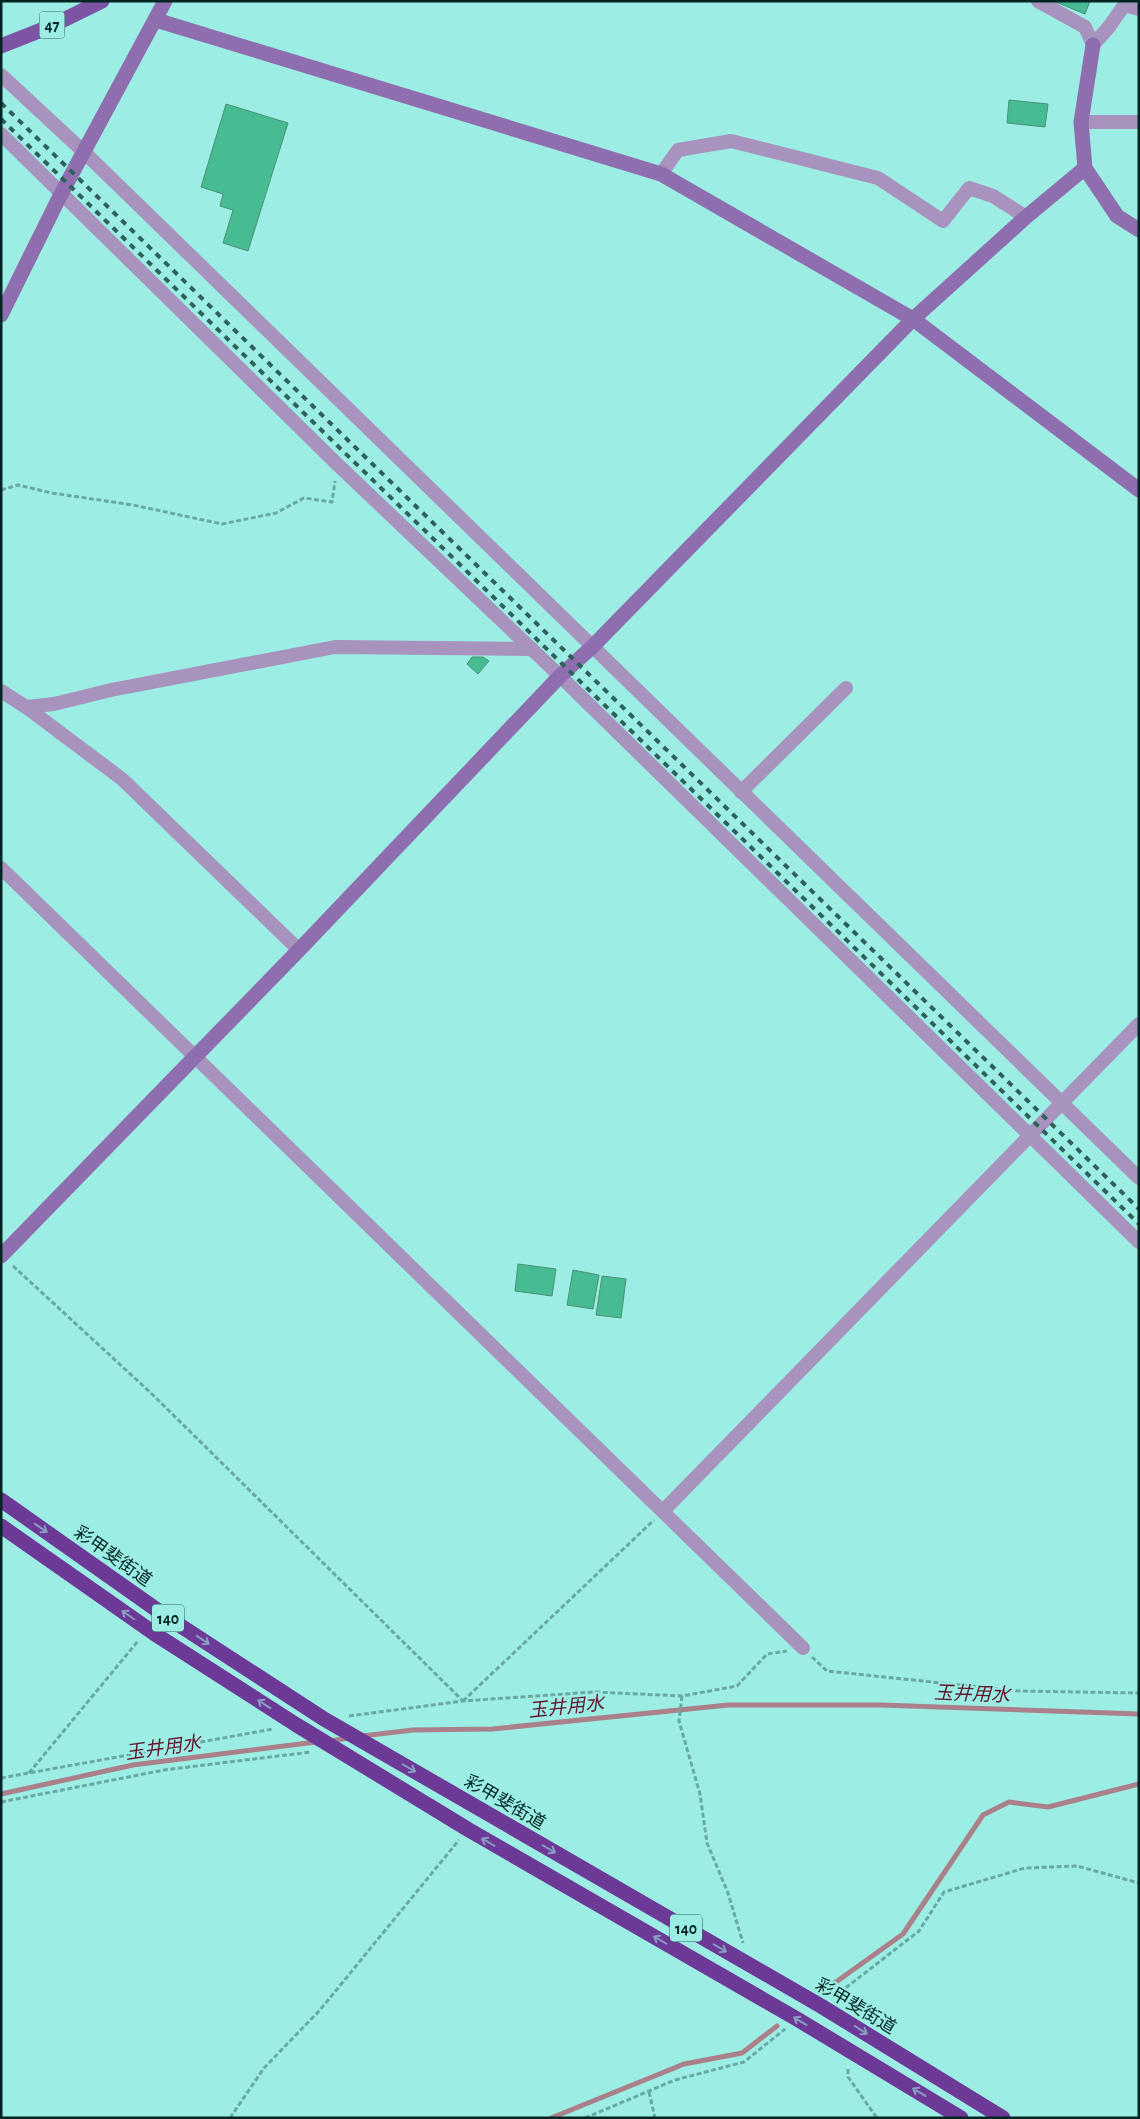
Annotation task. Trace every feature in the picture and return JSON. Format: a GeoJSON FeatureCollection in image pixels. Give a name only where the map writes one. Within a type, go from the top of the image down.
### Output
{"type":"FeatureCollection","features":[{"type":"Feature","properties":{"kind":"highway","name":"彩甲斐街道"},"geometry":{"type":"LineString","coordinates":[[1,1500],[167,1617],[324,1719],[821,2006],[1003,2118]]}},
{"type":"Feature","properties":{"kind":"highway","name":"140"},"geometry":{"type":"LineString","coordinates":[[1,1526],[147,1628],[300,1727],[469,1830],[797,2019],[961,2118]]}},
{"type":"Feature","properties":{"kind":"main road","name":"47"},"geometry":{"type":"LineString","coordinates":[[1,46],[49,27],[102,1]]}},
{"type":"Feature","properties":{"kind":"street"},"geometry":{"type":"LineString","coordinates":[[1,315],[62,194],[165,1]]}},
{"type":"Feature","properties":{"kind":"street"},"geometry":{"type":"LineString","coordinates":[[1038,1],[1086,27],[1093,45],[1081,122],[1084,168],[1117,216],[1139,230]]}},
{"type":"Feature","properties":{"kind":"street"},"geometry":{"type":"LineString","coordinates":[[1093,45],[1109,27],[1125,3],[1139,9]]}},
{"type":"Feature","properties":{"kind":"street"},"geometry":{"type":"LineString","coordinates":[[156,20],[661,174],[913,319],[1139,490]]}},
{"type":"Feature","properties":{"kind":"street"},"geometry":{"type":"LineString","coordinates":[[1,74],[84,152],[1139,1178]]}},
{"type":"Feature","properties":{"kind":"street"},"geometry":{"type":"LineString","coordinates":[[1081,122],[1139,122]]}},
{"type":"Feature","properties":{"kind":"street"},"geometry":{"type":"LineString","coordinates":[[1,134],[337,464],[560,676],[1028,1136],[1139,1242]]}},
{"type":"Feature","properties":{"kind":"street"},"geometry":{"type":"LineString","coordinates":[[661,174],[678,150],[731,142],[878,178],[943,221],[969,188],[993,196],[1026,217]]}},
{"type":"Feature","properties":{"kind":"street"},"geometry":{"type":"LineString","coordinates":[[2,1255],[299,950],[560,676],[592,647],[913,319],[1026,217],[1084,168]]}},
{"type":"Feature","properties":{"kind":"street"},"geometry":{"type":"LineString","coordinates":[[26,707],[54,704],[111,690],[335,647],[532,650]]}},
{"type":"Feature","properties":{"kind":"street"},"geometry":{"type":"LineString","coordinates":[[741,792],[846,688]]}},
{"type":"Feature","properties":{"kind":"street"},"geometry":{"type":"LineString","coordinates":[[1,691],[26,707],[122,779],[299,950]]}},
{"type":"Feature","properties":{"kind":"street"},"geometry":{"type":"LineString","coordinates":[[1,868],[803,1648]]}},
{"type":"Feature","properties":{"kind":"street"},"geometry":{"type":"LineString","coordinates":[[663,1511],[1139,1024]]}},
{"type":"Feature","properties":{"kind":"path"},"geometry":{"type":"LineString","coordinates":[[1,490],[18,485],[52,493],[133,505],[222,524],[276,514],[304,498],[332,502],[337,464]]}},
{"type":"Feature","properties":{"kind":"path"},"geometry":{"type":"LineString","coordinates":[[2,1255],[152,1394],[463,1702]]}},
{"type":"Feature","properties":{"kind":"path"},"geometry":{"type":"LineString","coordinates":[[463,1702],[663,1511]]}},
{"type":"Feature","properties":{"kind":"path"},"geometry":{"type":"LineString","coordinates":[[29,1774],[147,1628]]}},
{"type":"Feature","properties":{"kind":"path"},"geometry":{"type":"LineString","coordinates":[[324,1719],[463,1702],[594,1692],[682,1696],[737,1686],[767,1654],[803,1648],[827,1672],[1018,1691],[1139,1693]]}},
{"type":"Feature","properties":{"kind":"path"},"geometry":{"type":"LineString","coordinates":[[682,1696],[679,1721],[700,1794],[707,1843],[728,1893],[743,1944],[746,1963]]}},
{"type":"Feature","properties":{"kind":"path"},"geometry":{"type":"LineString","coordinates":[[1,1778],[300,1727]]}},
{"type":"Feature","properties":{"kind":"path"},"geometry":{"type":"LineString","coordinates":[[1,1802],[164,1770],[336,1748]]}},
{"type":"Feature","properties":{"kind":"path"},"geometry":{"type":"LineString","coordinates":[[230,2118],[264,2068],[320,2010],[421,1885],[469,1830]]}},
{"type":"Feature","properties":{"kind":"path"},"geometry":{"type":"LineString","coordinates":[[821,2006],[919,1931],[944,1892],[1025,1868],[1077,1866],[1139,1883]]}},
{"type":"Feature","properties":{"kind":"path"},"geometry":{"type":"LineString","coordinates":[[585,2118],[676,2080],[744,2062],[797,2019]]}},
{"type":"Feature","properties":{"kind":"path"},"geometry":{"type":"LineString","coordinates":[[849,2069],[848,2077],[877,2118]]}},
{"type":"Feature","properties":{"kind":"path"},"geometry":{"type":"LineString","coordinates":[[649,2092],[655,2118]]}},
{"type":"Feature","properties":{"kind":"building"},"geometry":{"type":"Polygon","coordinates":[[[1053,1],[1090,1],[1085,14],[1053,1]]]}},
{"type":"Feature","properties":{"kind":"building"},"geometry":{"type":"Polygon","coordinates":[[[1009,100],[1048,104],[1045,127],[1007,123],[1009,100]]]}},
{"type":"Feature","properties":{"kind":"building"},"geometry":{"type":"Polygon","coordinates":[[[226,104],[288,123],[248,251],[223,243],[233,210],[220,206],[223,194],[201,187],[226,104]]]}},
{"type":"Feature","properties":{"kind":"building"},"geometry":{"type":"Polygon","coordinates":[[[472,657],[483,657],[489,661],[478,674],[467,664],[472,657]]]}},
{"type":"Feature","properties":{"kind":"building"},"geometry":{"type":"Polygon","coordinates":[[[518,1264],[556,1269],[552,1296],[515,1291],[518,1264]]]}},
{"type":"Feature","properties":{"kind":"building"},"geometry":{"type":"Polygon","coordinates":[[[573,1270],[599,1275],[593,1309],[567,1305],[573,1270]]]}},
{"type":"Feature","properties":{"kind":"building"},"geometry":{"type":"Polygon","coordinates":[[[602,1276],[626,1279],[621,1318],[596,1315],[602,1276]]]}},
{"type":"Feature","properties":{"kind":"waterway","name":"玉井用水"},"geometry":{"type":"LineString","coordinates":[[362,1736],[413,1730],[492,1729],[728,1705],[881,1705],[1139,1714]]}},
{"type":"Feature","properties":{"kind":"waterway","name":"玉井用水"},"geometry":{"type":"LineString","coordinates":[[330,1741],[348,1738]]}},
{"type":"Feature","properties":{"kind":"waterway","name":"玉井用水"},"geometry":{"type":"LineString","coordinates":[[1,1794],[133,1765],[316,1742]]}},
{"type":"Feature","properties":{"kind":"waterway"},"geometry":{"type":"LineString","coordinates":[[829,1987],[903,1934],[983,1815],[1009,1802],[1048,1807],[1139,1784]]}},
{"type":"Feature","properties":{"kind":"waterway"},"geometry":{"type":"LineString","coordinates":[[551,2118],[684,2064],[742,2053],[777,2026]]}},
{"type":"Feature","properties":{"kind":"railway"},"geometry":{"type":"LineString","coordinates":[[1,103],[1139,1209]]}},
{"type":"Feature","properties":{"kind":"railway"},"geometry":{"type":"LineString","coordinates":[[1,119],[1139,1224]]}}]}
